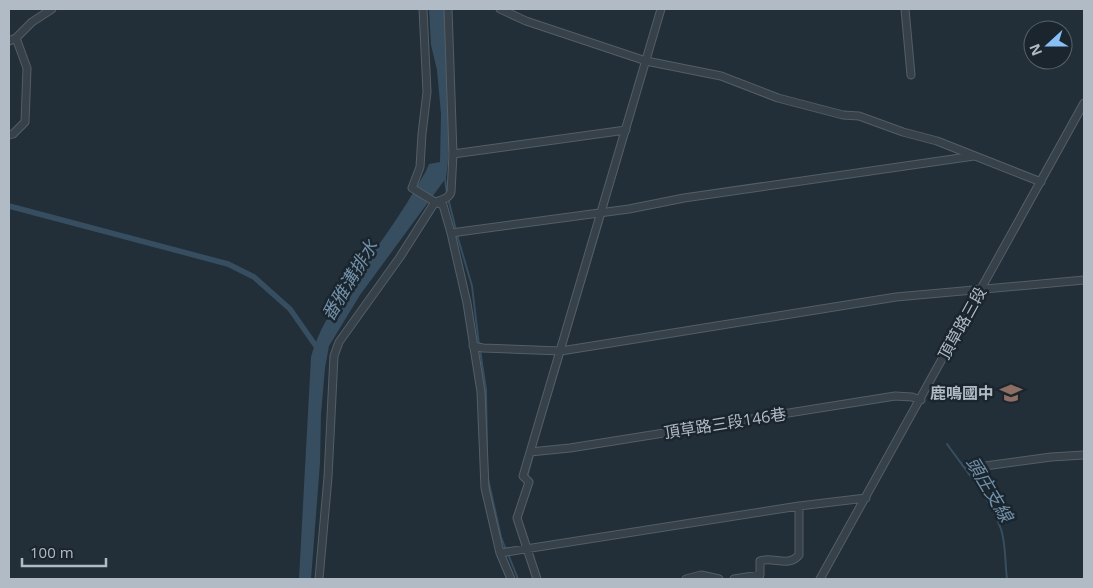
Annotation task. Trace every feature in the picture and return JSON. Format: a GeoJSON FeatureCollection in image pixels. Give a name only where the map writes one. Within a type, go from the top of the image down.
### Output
{"type":"FeatureCollection","features":[{"type":"Feature","properties":{"kind":"street"},"geometry":{"type":"LineString","coordinates":[[9,135],[13,134],[25,122],[27,68],[12,39],[32,22],[52,9]]}},
{"type":"Feature","properties":{"kind":"street"},"geometry":{"type":"LineString","coordinates":[[423,9],[427,92],[420,167],[412,188],[443,205],[455,232],[467,303],[478,347],[485,488],[500,553],[511,579]]}},
{"type":"Feature","properties":{"kind":"street"},"geometry":{"type":"LineString","coordinates":[[319,579],[328,478],[334,356],[339,342],[400,257],[435,202],[448,197],[453,154],[448,9]]}},
{"type":"Feature","properties":{"kind":"street"},"geometry":{"type":"LineString","coordinates":[[537,579],[517,518],[529,482],[523,476],[661,9]]}},
{"type":"Feature","properties":{"kind":"street"},"geometry":{"type":"LineString","coordinates":[[905,9],[911,75]]}},
{"type":"Feature","properties":{"kind":"street"},"geometry":{"type":"LineString","coordinates":[[506,10],[561,33],[646,61],[721,76],[778,98],[844,115],[859,116],[902,132],[937,141],[1041,182]]}},
{"type":"Feature","properties":{"kind":"street","name":"頂草路三段"},"geometry":{"type":"LineString","coordinates":[[820,579],[921,400],[1084,103]]}},
{"type":"Feature","properties":{"kind":"street"},"geometry":{"type":"LineString","coordinates":[[1075,120],[1084,121]]}},
{"type":"Feature","properties":{"kind":"street"},"geometry":{"type":"LineString","coordinates":[[453,154],[626,130]]}},
{"type":"Feature","properties":{"kind":"street"},"geometry":{"type":"LineString","coordinates":[[455,232],[974,156]]}},
{"type":"Feature","properties":{"kind":"street"},"geometry":{"type":"LineString","coordinates":[[478,347],[561,351],[896,297],[1084,280]]}},
{"type":"Feature","properties":{"kind":"street","name":"頂草路三段146巷"},"geometry":{"type":"LineString","coordinates":[[530,452],[570,448],[895,396],[912,397],[921,400]]}},
{"type":"Feature","properties":{"kind":"street"},"geometry":{"type":"LineString","coordinates":[[970,468],[1051,457],[1084,455]]}},
{"type":"Feature","properties":{"kind":"street"},"geometry":{"type":"LineString","coordinates":[[500,553],[799,506],[866,498]]}},
{"type":"Feature","properties":{"kind":"street"},"geometry":{"type":"LineString","coordinates":[[734,579],[760,575],[760,561],[765,559],[784,561],[797,558],[799,555],[799,506]]}},
{"type":"Feature","properties":{"kind":"street"},"geometry":{"type":"LineString","coordinates":[[686,579],[702,575],[719,579]]}},
{"type":"Feature","properties":{"kind":"water"},"geometry":{"type":"Polygon","coordinates":[[[429,9],[444,9],[450,115],[446,178],[360,295],[329,346],[321,414],[320,463],[311,579],[299,579],[311,357],[324,324],[333,309],[396,220],[429,164],[440,162],[441,114],[437,70],[431,45],[429,9]]]}},
{"type":"Feature","properties":{"kind":"waterway"},"geometry":{"type":"LineString","coordinates":[[605,210],[635,109]]}},
{"type":"Feature","properties":{"kind":"waterway"},"geometry":{"type":"LineString","coordinates":[[445,179],[447,194]]}},
{"type":"Feature","properties":{"kind":"waterway"},"geometry":{"type":"LineString","coordinates":[[448,198],[456,230]]}},
{"type":"Feature","properties":{"kind":"waterway"},"geometry":{"type":"LineString","coordinates":[[9,206],[228,264],[254,277],[290,309],[318,349]]}},
{"type":"Feature","properties":{"kind":"waterway"},"geometry":{"type":"LineString","coordinates":[[564,349],[604,215]]}},
{"type":"Feature","properties":{"kind":"waterway"},"geometry":{"type":"LineString","coordinates":[[457,235],[472,286],[479,345]]}},
{"type":"Feature","properties":{"kind":"waterway"},"geometry":{"type":"LineString","coordinates":[[480,350],[486,390],[487,452]]}},
{"type":"Feature","properties":{"kind":"waterway"},"geometry":{"type":"LineString","coordinates":[[534,450],[563,354]]}},
{"type":"Feature","properties":{"kind":"waterway","name":"頭庄支線"},"geometry":{"type":"LineString","coordinates":[[947,444],[991,506],[1004,541],[1007,579]]}},
{"type":"Feature","properties":{"kind":"waterway"},"geometry":{"type":"LineString","coordinates":[[527,477],[533,455]]}},
{"type":"Feature","properties":{"kind":"waterway"},"geometry":{"type":"LineString","coordinates":[[488,479],[501,537],[506,550]]}},
{"type":"Feature","properties":{"kind":"waterway"},"geometry":{"type":"LineString","coordinates":[[508,554],[518,579]]}},
{"type":"Feature","properties":{"kind":"place","name":"鹿鳴國中"},"geometry":{"type":"Point","coordinates":[1011,393]}},
{"type":"Feature","properties":{"kind":"water label","name":"番雅溝排水"},"geometry":{"type":"Point","coordinates":[349,280]}}]}
